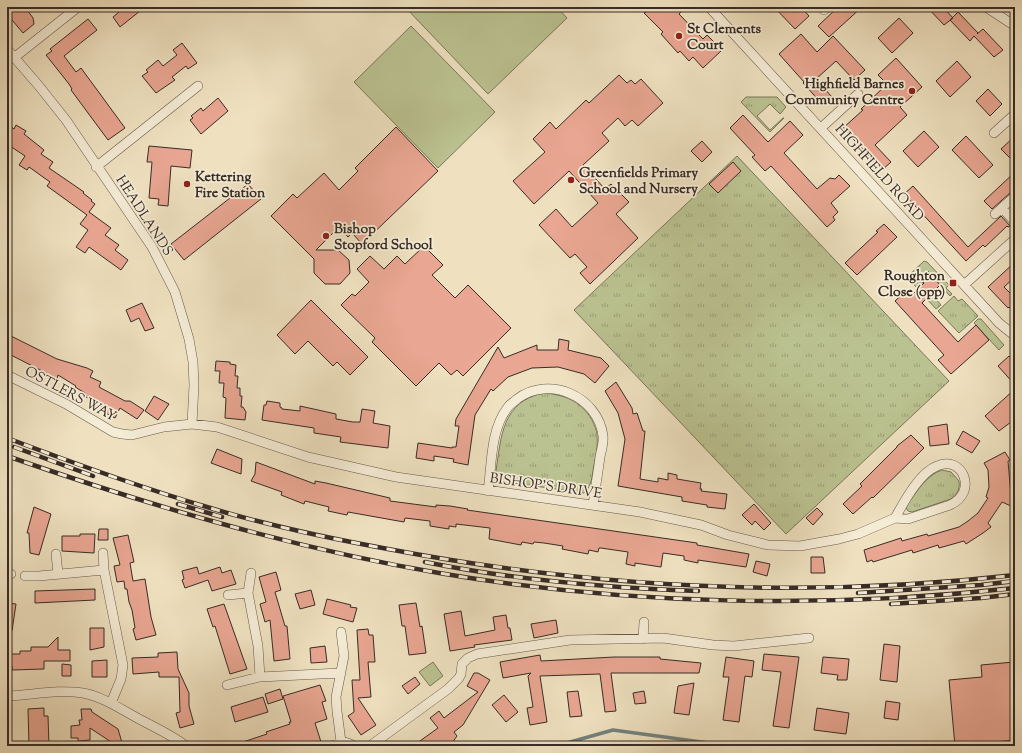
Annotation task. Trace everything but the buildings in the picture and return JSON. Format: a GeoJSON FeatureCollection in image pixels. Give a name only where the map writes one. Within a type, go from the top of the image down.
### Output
{"type":"FeatureCollection","features":[{"type":"Feature","properties":{"kind":"street"},"geometry":{"type":"LineString","coordinates":[[15,57],[78,7]]}},
{"type":"Feature","properties":{"kind":"street","name":"HIGHFIELD ROAD"},"geometry":{"type":"LineString","coordinates":[[709,7],[999,323],[1015,336]]}},
{"type":"Feature","properties":{"kind":"street"},"geometry":{"type":"LineString","coordinates":[[986,7],[1015,26]]}},
{"type":"Feature","properties":{"kind":"street","name":"HEADLANDS"},"geometry":{"type":"LineString","coordinates":[[7,49],[66,120],[96,167],[152,247],[175,292],[189,339],[193,362],[194,385],[192,424]]}},
{"type":"Feature","properties":{"kind":"street"},"geometry":{"type":"LineString","coordinates":[[96,167],[198,86]]}},
{"type":"Feature","properties":{"kind":"street"},"geometry":{"type":"LineString","coordinates":[[821,128],[858,94]]}},
{"type":"Feature","properties":{"kind":"street"},"geometry":{"type":"LineString","coordinates":[[994,133],[1015,114]]}},
{"type":"Feature","properties":{"kind":"street"},"geometry":{"type":"LineString","coordinates":[[995,214],[1015,196]]}},
{"type":"Feature","properties":{"kind":"street"},"geometry":{"type":"LineString","coordinates":[[1002,208],[1015,222]]}},
{"type":"Feature","properties":{"kind":"street"},"geometry":{"type":"LineString","coordinates":[[964,285],[1015,239]]}},
{"type":"Feature","properties":{"kind":"street","name":"OSTLERS WAY"},"geometry":{"type":"LineString","coordinates":[[7,375],[45,392],[113,432],[132,435],[164,427],[192,424]]}},
{"type":"Feature","properties":{"kind":"street"},"geometry":{"type":"LineString","coordinates":[[488,491],[495,434],[502,417],[509,406],[522,396],[536,390],[553,388],[568,392],[581,399],[590,407],[600,426],[603,437],[593,505]]}},
{"type":"Feature","properties":{"kind":"street","name":"BISHOP'S DRIVE"},"geometry":{"type":"LineString","coordinates":[[192,424],[216,427],[308,457],[396,477],[640,512],[701,525],[754,542],[782,547],[800,546],[839,539],[858,534],[895,518],[908,519],[957,502],[965,491],[965,478],[961,471],[953,464],[945,463],[930,470],[910,493],[895,518]]}},
{"type":"Feature","properties":{"kind":"street"},"geometry":{"type":"LineString","coordinates":[[103,553],[104,570],[123,665],[121,679],[111,702]]}},
{"type":"Feature","properties":{"kind":"street"},"geometry":{"type":"LineString","coordinates":[[56,554],[58,574]]}},
{"type":"Feature","properties":{"kind":"street"},"geometry":{"type":"LineString","coordinates":[[25,576],[104,570]]}},
{"type":"Feature","properties":{"kind":"street"},"geometry":{"type":"LineString","coordinates":[[251,573],[248,593],[258,646],[260,677]]}},
{"type":"Feature","properties":{"kind":"street"},"geometry":{"type":"LineString","coordinates":[[228,595],[248,593]]}},
{"type":"Feature","properties":{"kind":"street"},"geometry":{"type":"LineString","coordinates":[[643,639],[644,622]]}},
{"type":"Feature","properties":{"kind":"street"},"geometry":{"type":"LineString","coordinates":[[341,632],[344,656],[336,697],[337,744],[346,742],[354,746]]}},
{"type":"Feature","properties":{"kind":"street"},"geometry":{"type":"LineString","coordinates":[[370,746],[448,689],[460,678],[462,664],[468,658],[477,654],[570,640],[662,638],[713,645],[734,646],[810,638]]}},
{"type":"Feature","properties":{"kind":"street"},"geometry":{"type":"LineString","coordinates":[[227,685],[260,677],[340,673]]}},
{"type":"Feature","properties":{"kind":"street"},"geometry":{"type":"LineString","coordinates":[[7,696],[65,692],[82,693],[97,697],[111,702],[170,735],[186,746]]}},
{"type":"Feature","properties":{"kind":"green space"},"geometry":{"type":"Polygon","coordinates":[[[405,7],[557,7],[567,18],[488,94],[405,7]]]}},
{"type":"Feature","properties":{"kind":"green space"},"geometry":{"type":"Polygon","coordinates":[[[411,26],[495,112],[438,168],[354,82],[411,26]]]}},
{"type":"Feature","properties":{"kind":"green space"},"geometry":{"type":"Polygon","coordinates":[[[746,97],[777,97],[786,107],[780,114],[770,104],[757,116],[770,130],[784,118],[770,132],[741,102],[746,97]]]}},
{"type":"Feature","properties":{"kind":"green space"},"geometry":{"type":"Polygon","coordinates":[[[737,156],[949,381],[786,534],[574,310],[737,156]]]}},
{"type":"Feature","properties":{"kind":"green space"},"geometry":{"type":"Polygon","coordinates":[[[924,261],[927,262],[949,285],[946,288],[952,294],[950,296],[927,271],[919,278],[941,305],[936,309],[907,277],[924,261]]]}},
{"type":"Feature","properties":{"kind":"green space"},"geometry":{"type":"Polygon","coordinates":[[[954,296],[958,301],[962,299],[978,316],[959,333],[938,311],[954,296]]]}},
{"type":"Feature","properties":{"kind":"green space"},"geometry":{"type":"Polygon","coordinates":[[[978,319],[981,319],[1004,345],[999,350],[974,323],[978,319]]]}},
{"type":"Feature","properties":{"kind":"green space"},"geometry":{"type":"Polygon","coordinates":[[[544,393],[559,395],[572,400],[588,413],[592,420],[597,433],[597,446],[592,477],[587,490],[584,493],[500,481],[496,471],[502,433],[512,412],[519,404],[530,397],[544,393]]]}},
{"type":"Feature","properties":{"kind":"green space"},"geometry":{"type":"Polygon","coordinates":[[[942,470],[951,472],[959,481],[959,489],[957,493],[951,499],[912,512],[908,511],[906,508],[907,505],[926,480],[936,472],[942,470]]]}},
{"type":"Feature","properties":{"kind":"green space"},"geometry":{"type":"Polygon","coordinates":[[[433,662],[443,676],[430,686],[419,672],[433,662]]]}},
{"type":"Feature","properties":{"kind":"waterway"},"geometry":{"type":"LineString","coordinates":[[556,746],[613,730],[731,746]]}},
{"type":"Feature","properties":{"kind":"railway"},"geometry":{"type":"LineString","coordinates":[[7,438],[131,483],[252,520],[297,531],[388,549],[544,573],[622,581],[701,586],[780,588],[858,587],[1015,575]]}},
{"type":"Feature","properties":{"kind":"railway"},"geometry":{"type":"LineString","coordinates":[[14,447],[93,476]]}},
{"type":"Feature","properties":{"kind":"railway"},"geometry":{"type":"LineString","coordinates":[[7,456],[167,508],[275,538],[384,563],[510,584],[582,592],[654,597],[799,601],[944,595],[1015,588]]}},
{"type":"Feature","properties":{"kind":"railway"},"geometry":{"type":"LineString","coordinates":[[178,504],[222,517]]}},
{"type":"Feature","properties":{"kind":"railway"},"geometry":{"type":"LineString","coordinates":[[425,562],[493,574],[561,582],[630,588],[698,591]]}},
{"type":"Feature","properties":{"kind":"railway"},"geometry":{"type":"LineString","coordinates":[[858,593],[981,585],[1015,581]]}},
{"type":"Feature","properties":{"kind":"railway"},"geometry":{"type":"LineString","coordinates":[[891,604],[981,598],[1015,594]]}},
{"type":"Feature","properties":{"kind":"place","name":"St Clements Court"},"geometry":{"type":"Point","coordinates":[679,36]}},
{"type":"Feature","properties":{"kind":"place","name":"Highfield Barnes Community Centre"},"geometry":{"type":"Point","coordinates":[912,91]}},
{"type":"Feature","properties":{"kind":"place","name":"Greenfields Primary School and Nursery"},"geometry":{"type":"Point","coordinates":[571,180]}},
{"type":"Feature","properties":{"kind":"place","name":"Kettering Fire Station"},"geometry":{"type":"Point","coordinates":[187,184]}},
{"type":"Feature","properties":{"kind":"place","name":"Bishop Stopford School"},"geometry":{"type":"Point","coordinates":[326,236]}},
{"type":"Feature","properties":{"kind":"place","name":"Roughton Close (opp)"},"geometry":{"type":"Point","coordinates":[953,283]}}]}
